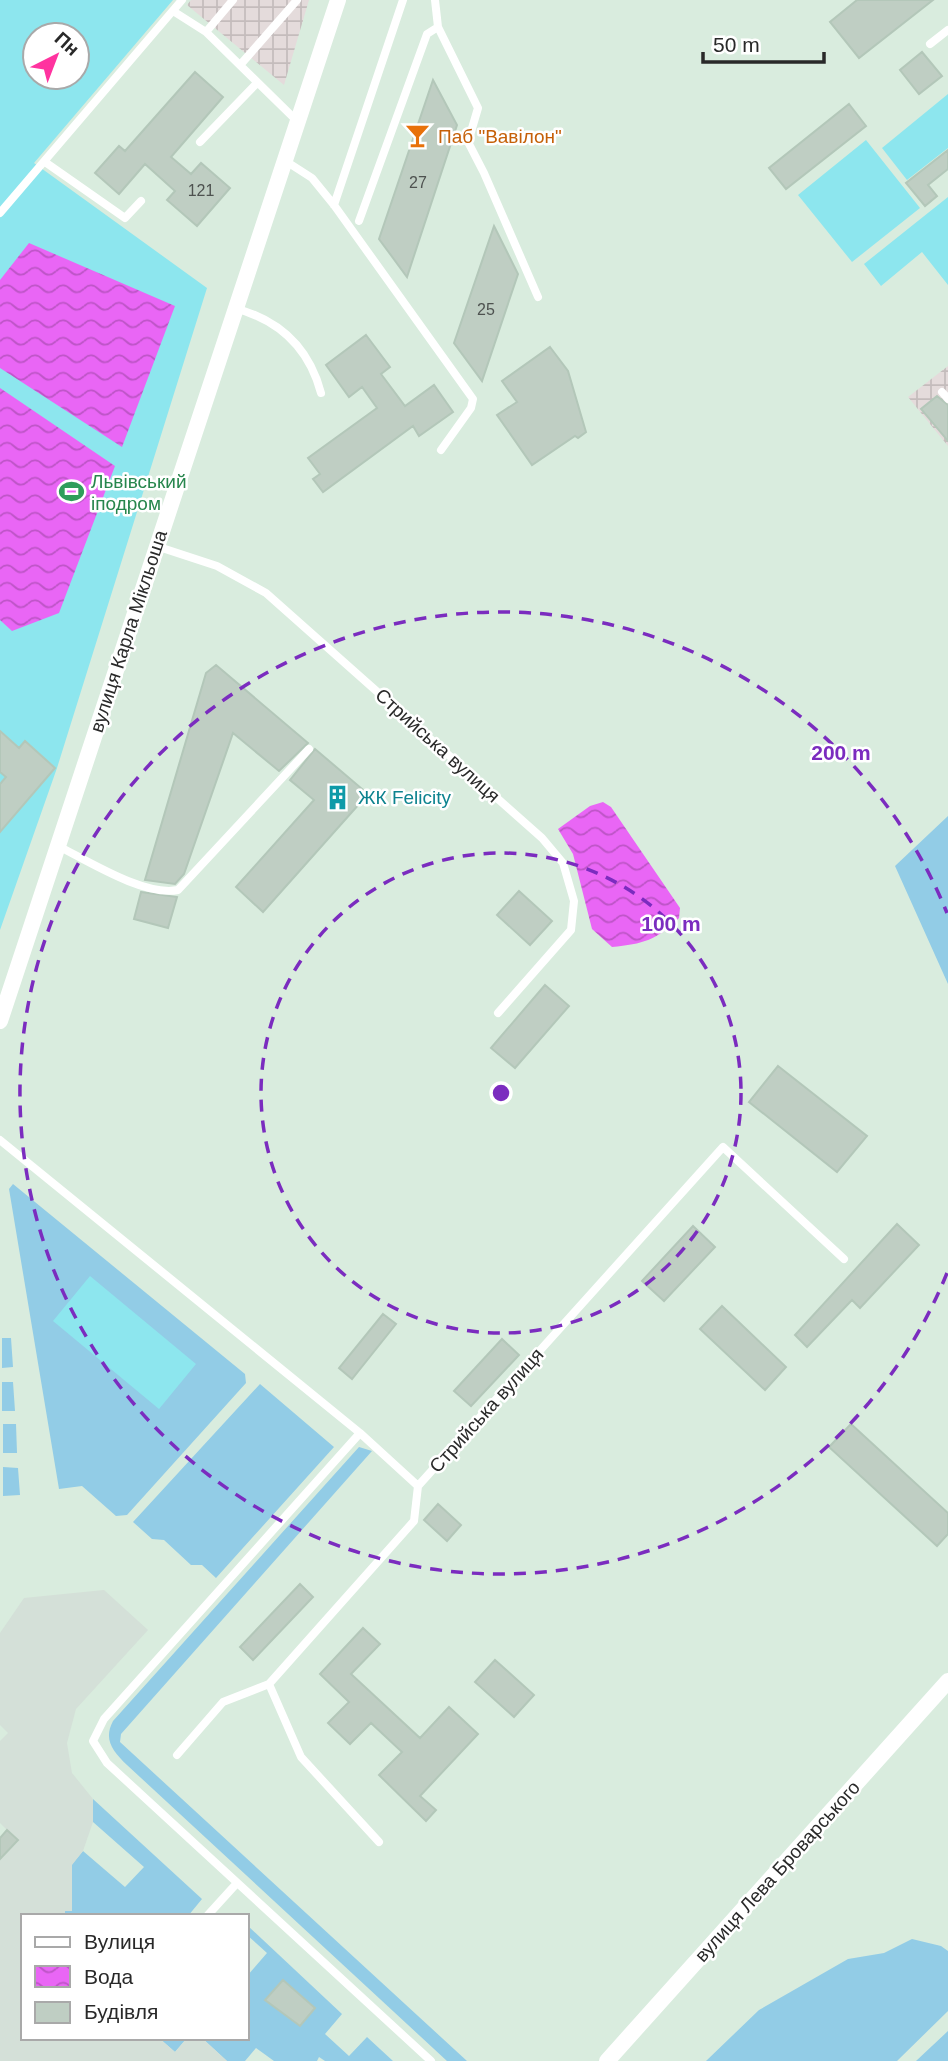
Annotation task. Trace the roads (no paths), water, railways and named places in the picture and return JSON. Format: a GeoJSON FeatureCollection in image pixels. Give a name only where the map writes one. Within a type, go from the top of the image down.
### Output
{"type":"FeatureCollection","features":[{"type":"Feature","properties":{"kind":"street","name":"вулиця Карла Мікльоша"},"geometry":{"type":"LineString","coordinates":[[0,1021],[234,308],[338,1]]}},
{"type":"Feature","properties":{"kind":"street","name":"вулиця Лева Броварського"},"geometry":{"type":"LineString","coordinates":[[607,2061],[948,1681]]}},
{"type":"Feature","properties":{"kind":"lane"},"geometry":{"type":"LineString","coordinates":[[0,213],[182,0]]}},
{"type":"Feature","properties":{"kind":"lane"},"geometry":{"type":"LineString","coordinates":[[206,32],[233,0]]}},
{"type":"Feature","properties":{"kind":"lane"},"geometry":{"type":"LineString","coordinates":[[241,64],[297,0]]}},
{"type":"Feature","properties":{"kind":"lane"},"geometry":{"type":"LineString","coordinates":[[334,205],[403,0]]}},
{"type":"Feature","properties":{"kind":"lane"},"geometry":{"type":"LineString","coordinates":[[435,0],[438,27],[478,108],[468,142],[538,297]]}},
{"type":"Feature","properties":{"kind":"lane"},"geometry":{"type":"LineString","coordinates":[[173,11],[206,32],[298,121]]}},
{"type":"Feature","properties":{"kind":"lane"},"geometry":{"type":"LineString","coordinates":[[359,221],[427,34],[438,27]]}},
{"type":"Feature","properties":{"kind":"lane"},"geometry":{"type":"LineString","coordinates":[[930,44],[948,30]]}},
{"type":"Feature","properties":{"kind":"lane"},"geometry":{"type":"LineString","coordinates":[[200,142],[257,83]]}},
{"type":"Feature","properties":{"kind":"lane"},"geometry":{"type":"LineString","coordinates":[[284,160],[312,178],[334,205],[472,399],[471,408],[441,450]]}},
{"type":"Feature","properties":{"kind":"lane"},"geometry":{"type":"LineString","coordinates":[[45,162],[125,218],[141,201]]}},
{"type":"Feature","properties":{"kind":"lane"},"geometry":{"type":"LineString","coordinates":[[234,308],[266,319],[291,338],[306,354],[321,393]]}},
{"type":"Feature","properties":{"kind":"lane","name":"Стрийська вулиця"},"geometry":{"type":"LineString","coordinates":[[156,546],[217,566],[265,593],[542,838],[563,863],[574,901],[571,930],[498,1013]]}},
{"type":"Feature","properties":{"kind":"lane"},"geometry":{"type":"LineString","coordinates":[[57,846],[125,879],[170,891],[178,890],[309,749]]}},
{"type":"Feature","properties":{"kind":"lane","name":"Стрийська вулиця"},"geometry":{"type":"LineString","coordinates":[[0,1140],[360,1433],[418,1486],[723,1147],[844,1259]]}},
{"type":"Feature","properties":{"kind":"lane"},"geometry":{"type":"LineString","coordinates":[[360,1433],[104,1719],[93,1741],[107,1763],[430,2061]]}},
{"type":"Feature","properties":{"kind":"lane"},"geometry":{"type":"LineString","coordinates":[[177,1755],[223,1702],[269,1684],[414,1521],[418,1486]]}},
{"type":"Feature","properties":{"kind":"lane"},"geometry":{"type":"LineString","coordinates":[[269,1684],[301,1757],[379,1842]]}},
{"type":"Feature","properties":{"kind":"lane"},"geometry":{"type":"LineString","coordinates":[[209,1914],[237,1883]]}},
{"type":"Feature","properties":{"kind":"water"},"geometry":{"type":"Polygon","coordinates":[[[29,243],[175,306],[122,447],[0,368],[0,280],[29,243]]]}},
{"type":"Feature","properties":{"kind":"water"},"geometry":{"type":"Polygon","coordinates":[[[0,388],[115,466],[59,613],[12,631],[0,620],[0,388]]]}},
{"type":"Feature","properties":{"kind":"water"},"geometry":{"type":"Polygon","coordinates":[[[603,802],[611,807],[680,908],[679,918],[656,936],[641,942],[612,947],[592,929],[573,854],[558,829],[590,806],[603,802]]]}},
{"type":"Feature","properties":{"kind":"place","name":"Паб \"Вавілон\""},"geometry":{"type":"Point","coordinates":[418,136]}},
{"type":"Feature","properties":{"kind":"place","name":"Львівський іподром"},"geometry":{"type":"Point","coordinates":[71,492]}},
{"type":"Feature","properties":{"kind":"place","name":"ЖК Felicity"},"geometry":{"type":"Point","coordinates":[338,797]}}]}
